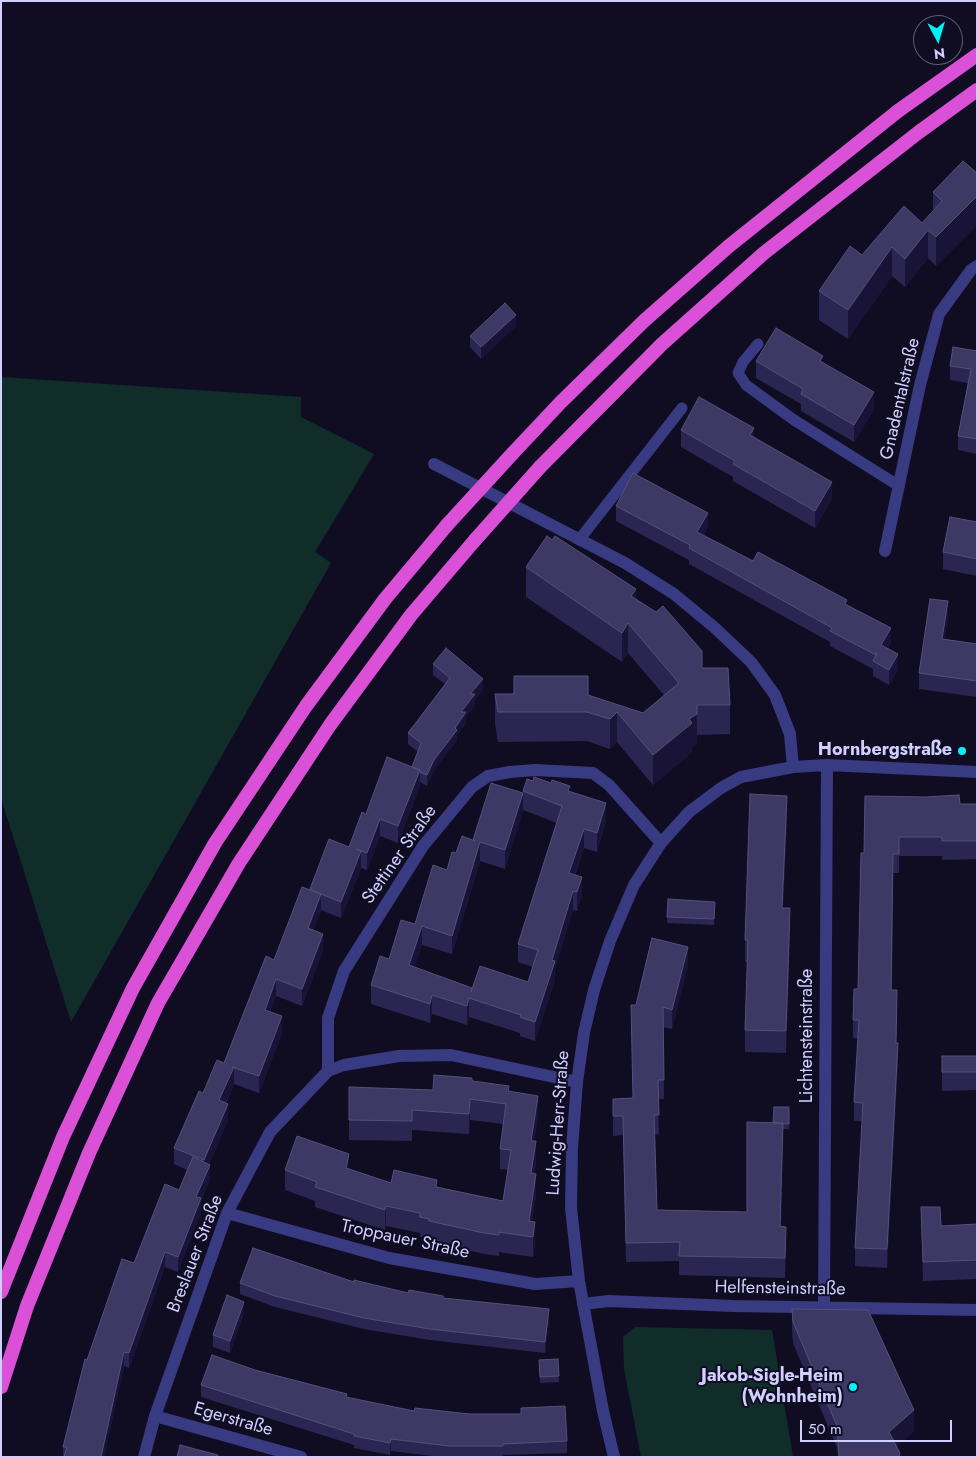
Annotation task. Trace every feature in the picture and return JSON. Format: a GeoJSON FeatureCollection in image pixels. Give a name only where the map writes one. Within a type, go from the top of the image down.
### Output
{"type":"FeatureCollection","features":[{"type":"Feature","properties":{"kind":"highway"},"geometry":{"type":"LineString","coordinates":[[1,1292],[63,1137],[133,988],[216,843],[306,706],[386,599],[447,525],[513,453],[561,402],[645,320],[729,246],[898,111],[977,55]]}},
{"type":"Feature","properties":{"kind":"highway"},"geometry":{"type":"LineString","coordinates":[[1,1387],[26,1306],[85,1162],[158,1003],[238,863],[330,725],[411,615],[540,467],[662,344],[764,253],[919,132],[977,90]]}},
{"type":"Feature","properties":{"kind":"street","name":"Gnadentalstraße"},"geometry":{"type":"LineString","coordinates":[[885,551],[920,385],[939,314],[971,270],[977,266]]}},
{"type":"Feature","properties":{"kind":"street"},"geometry":{"type":"LineString","coordinates":[[434,464],[624,563],[674,594],[715,628],[751,662],[775,695],[786,718],[790,734],[793,767],[827,765],[977,772]]}},
{"type":"Feature","properties":{"kind":"street","name":"Lichtensteinstraße"},"geometry":{"type":"LineString","coordinates":[[824,1307],[827,765]]}},
{"type":"Feature","properties":{"kind":"street","name":"Ludwig-Herr-Straße"},"geometry":{"type":"LineString","coordinates":[[614,1457],[602,1411],[579,1282],[572,1208],[572,1148],[576,1082],[584,1033],[610,941],[634,885],[661,843],[689,812],[721,788],[741,777],[793,767]]}},
{"type":"Feature","properties":{"kind":"street","name":"Stettiner Straße"},"geometry":{"type":"LineString","coordinates":[[328,1071],[328,1018],[344,971],[423,846],[472,787],[488,776],[535,770],[593,773],[610,785],[661,843]]}},
{"type":"Feature","properties":{"kind":"street","name":"Breslauer Straße"},"geometry":{"type":"LineString","coordinates":[[144,1457],[155,1416],[227,1213],[270,1132],[328,1071],[344,1065],[399,1056],[451,1055],[576,1082]]}},
{"type":"Feature","properties":{"kind":"street","name":"Troppauer Straße"},"geometry":{"type":"LineString","coordinates":[[227,1213],[389,1258],[535,1284],[579,1282]]}},
{"type":"Feature","properties":{"kind":"street","name":"Helfensteinstraße"},"geometry":{"type":"LineString","coordinates":[[583,1304],[609,1300],[977,1310]]}},
{"type":"Feature","properties":{"kind":"street","name":"Egerstraße"},"geometry":{"type":"LineString","coordinates":[[155,1416],[301,1457]]}},
{"type":"Feature","properties":{"kind":"lane"},"geometry":{"type":"LineString","coordinates":[[758,344],[743,362],[738,373],[746,386],[794,420],[899,486]]}},
{"type":"Feature","properties":{"kind":"lane"},"geometry":{"type":"LineString","coordinates":[[579,540],[682,408]]}},
{"type":"Feature","properties":{"kind":"green space"},"geometry":{"type":"Polygon","coordinates":[[[1,377],[301,397],[301,417],[374,454],[315,552],[331,563],[71,1022],[1,798],[1,377]]]}},
{"type":"Feature","properties":{"kind":"green space"},"geometry":{"type":"Polygon","coordinates":[[[635,1327],[772,1330],[793,1457],[641,1457],[624,1369],[623,1337],[635,1327]]]}},
{"type":"Feature","properties":{"kind":"building"},"geometry":{"type":"Polygon","coordinates":[[[963,161],[977,173],[977,196],[936,237],[928,230],[905,259],[892,247],[848,310],[819,291],[850,246],[862,255],[904,206],[922,223],[942,201],[933,192],[963,161]]]}},
{"type":"Feature","properties":{"kind":"building"},"geometry":{"type":"Polygon","coordinates":[[[505,303],[516,315],[481,347],[470,336],[505,303]]]}},
{"type":"Feature","properties":{"kind":"building"},"geometry":{"type":"Polygon","coordinates":[[[776,328],[823,356],[820,361],[874,392],[854,425],[801,394],[803,389],[756,361],[776,328]]]}},
{"type":"Feature","properties":{"kind":"building"},"geometry":{"type":"Polygon","coordinates":[[[953,347],[977,351],[977,439],[958,436],[971,369],[950,366],[953,347]]]}},
{"type":"Feature","properties":{"kind":"building"},"geometry":{"type":"Polygon","coordinates":[[[699,397],[754,428],[750,435],[832,482],[815,511],[733,464],[735,461],[681,430],[699,397]]]}},
{"type":"Feature","properties":{"kind":"building"},"geometry":{"type":"Polygon","coordinates":[[[633,473],[708,513],[697,532],[753,561],[758,552],[847,600],[845,604],[891,628],[881,645],[898,654],[889,670],[873,661],[876,655],[830,631],[832,628],[689,548],[690,545],[616,506],[633,473]]]}},
{"type":"Feature","properties":{"kind":"building"},"geometry":{"type":"Polygon","coordinates":[[[950,517],[977,522],[977,559],[943,552],[950,517]]]}},
{"type":"Feature","properties":{"kind":"building"},"geometry":{"type":"Polygon","coordinates":[[[547,536],[552,540],[555,536],[636,589],[631,596],[656,612],[663,606],[702,651],[702,668],[728,668],[730,705],[697,705],[697,714],[689,719],[692,723],[653,755],[617,712],[610,719],[587,712],[498,712],[495,694],[514,694],[514,676],[588,676],[588,695],[643,713],[679,683],[628,623],[622,633],[526,567],[547,536]]]}},
{"type":"Feature","properties":{"kind":"building"},"geometry":{"type":"Polygon","coordinates":[[[930,599],[948,601],[942,639],[977,644],[977,681],[919,673],[930,599]]]}},
{"type":"Feature","properties":{"kind":"building"},"geometry":{"type":"Polygon","coordinates":[[[446,648],[483,679],[470,694],[475,694],[461,712],[466,712],[455,728],[457,730],[434,760],[427,775],[412,767],[421,743],[408,733],[450,678],[433,664],[446,648]]]}},
{"type":"Feature","properties":{"kind":"building"},"geometry":{"type":"Polygon","coordinates":[[[387,757],[420,770],[398,826],[380,819],[367,853],[356,849],[361,851],[341,902],[310,889],[329,839],[349,847],[362,812],[366,814],[387,757]]]}},
{"type":"Feature","properties":{"kind":"building"},"geometry":{"type":"Polygon","coordinates":[[[534,777],[551,783],[552,780],[570,786],[568,791],[606,803],[597,833],[584,829],[569,873],[582,877],[577,892],[573,891],[552,960],[555,961],[535,1022],[520,1017],[521,1015],[469,998],[467,1006],[432,995],[430,1004],[371,985],[380,956],[389,959],[401,920],[415,924],[433,865],[447,870],[452,852],[456,853],[462,836],[475,841],[473,840],[491,783],[523,793],[505,850],[480,842],[452,936],[422,926],[409,965],[472,988],[471,992],[480,966],[528,982],[538,950],[518,944],[562,806],[523,791],[527,779],[533,781],[534,777]]]}},
{"type":"Feature","properties":{"kind":"building"},"geometry":{"type":"Polygon","coordinates":[[[750,794],[787,796],[782,908],[790,908],[786,1031],[745,1030],[748,940],[745,940],[750,794]]]}},
{"type":"Feature","properties":{"kind":"building"},"geometry":{"type":"Polygon","coordinates":[[[959,795],[960,804],[977,804],[977,841],[942,841],[942,837],[899,837],[899,854],[893,854],[891,990],[897,990],[896,1043],[898,1043],[887,1249],[855,1248],[863,1103],[854,1102],[859,1020],[853,1020],[854,989],[858,989],[861,853],[864,853],[865,796],[925,797],[959,795]]]}},
{"type":"Feature","properties":{"kind":"building"},"geometry":{"type":"Polygon","coordinates":[[[302,887],[321,894],[308,928],[323,934],[302,989],[276,979],[265,1010],[282,1016],[259,1076],[234,1068],[219,1100],[228,1104],[204,1160],[174,1148],[199,1091],[203,1093],[217,1060],[224,1063],[266,956],[274,960],[302,887]]]}},
{"type":"Feature","properties":{"kind":"building"},"geometry":{"type":"Polygon","coordinates":[[[668,899],[715,902],[714,919],[667,917],[668,899]]]}},
{"type":"Feature","properties":{"kind":"building"},"geometry":{"type":"Polygon","coordinates":[[[652,938],[688,947],[672,1010],[663,1007],[664,1080],[658,1080],[659,1115],[654,1115],[657,1210],[747,1212],[747,1122],[783,1123],[780,1226],[786,1227],[785,1258],[679,1256],[680,1242],[626,1243],[623,1116],[613,1116],[613,1099],[633,1098],[631,1005],[636,1005],[652,938]]]}},
{"type":"Feature","properties":{"kind":"building"},"geometry":{"type":"Polygon","coordinates":[[[942,1056],[977,1056],[977,1072],[942,1072],[942,1056]]]}},
{"type":"Feature","properties":{"kind":"building"},"geometry":{"type":"Polygon","coordinates":[[[434,1075],[472,1078],[472,1081],[509,1086],[508,1091],[538,1096],[531,1141],[536,1141],[531,1173],[536,1174],[529,1221],[535,1222],[533,1237],[499,1232],[499,1235],[484,1233],[429,1221],[429,1219],[420,1217],[420,1213],[386,1206],[385,1210],[315,1187],[317,1182],[285,1170],[297,1136],[349,1154],[346,1168],[391,1183],[394,1170],[437,1180],[436,1187],[503,1201],[511,1150],[500,1149],[506,1104],[470,1099],[469,1114],[412,1110],[412,1121],[349,1120],[349,1087],[433,1090],[434,1075]]]}},
{"type":"Feature","properties":{"kind":"building"},"geometry":{"type":"Polygon","coordinates":[[[774,1107],[789,1107],[789,1124],[773,1123],[774,1107]]]}},
{"type":"Feature","properties":{"kind":"building"},"geometry":{"type":"Polygon","coordinates":[[[193,1157],[210,1165],[196,1197],[201,1198],[178,1257],[165,1252],[129,1353],[124,1352],[101,1457],[64,1457],[67,1447],[63,1447],[85,1359],[87,1360],[122,1259],[134,1263],[165,1184],[179,1190],[193,1157]]]}},
{"type":"Feature","properties":{"kind":"building"},"geometry":{"type":"Polygon","coordinates":[[[921,1207],[940,1207],[941,1226],[977,1224],[977,1260],[923,1262],[921,1207]]]}},
{"type":"Feature","properties":{"kind":"building"},"geometry":{"type":"Polygon","coordinates":[[[253,1248],[354,1282],[354,1280],[408,1293],[409,1290],[443,1296],[443,1298],[549,1309],[545,1342],[430,1329],[364,1318],[275,1296],[240,1283],[253,1248]]]}},
{"type":"Feature","properties":{"kind":"building"},"geometry":{"type":"Polygon","coordinates":[[[227,1295],[244,1302],[230,1341],[213,1335],[227,1295]]]}},
{"type":"Feature","properties":{"kind":"building","name":"Jakob-Sigle-Heim (Wohnheim)"},"geometry":{"type":"Polygon","coordinates":[[[792,1309],[868,1310],[914,1410],[889,1432],[900,1453],[899,1457],[839,1457],[837,1426],[793,1322],[792,1309]]]}},
{"type":"Feature","properties":{"kind":"building"},"geometry":{"type":"Polygon","coordinates":[[[212,1355],[255,1370],[347,1394],[346,1397],[414,1411],[415,1408],[469,1414],[521,1414],[521,1408],[565,1406],[567,1441],[503,1444],[503,1446],[449,1446],[391,1439],[390,1443],[354,1436],[354,1434],[201,1385],[212,1355]]]}},
{"type":"Feature","properties":{"kind":"building"},"geometry":{"type":"Polygon","coordinates":[[[558,1359],[559,1376],[540,1377],[539,1360],[558,1359]]]}},
{"type":"Feature","properties":{"kind":"building"},"geometry":{"type":"Polygon","coordinates":[[[180,1445],[218,1455],[218,1457],[177,1457],[180,1445]]]}},
{"type":"Feature","properties":{"kind":"place","name":"Hornbergstraße"},"geometry":{"type":"Point","coordinates":[962,751]}},
{"type":"Feature","properties":{"kind":"place","name":"Jakob-Sigle-Heim (Wohnheim)"},"geometry":{"type":"Point","coordinates":[853,1387]}}]}
